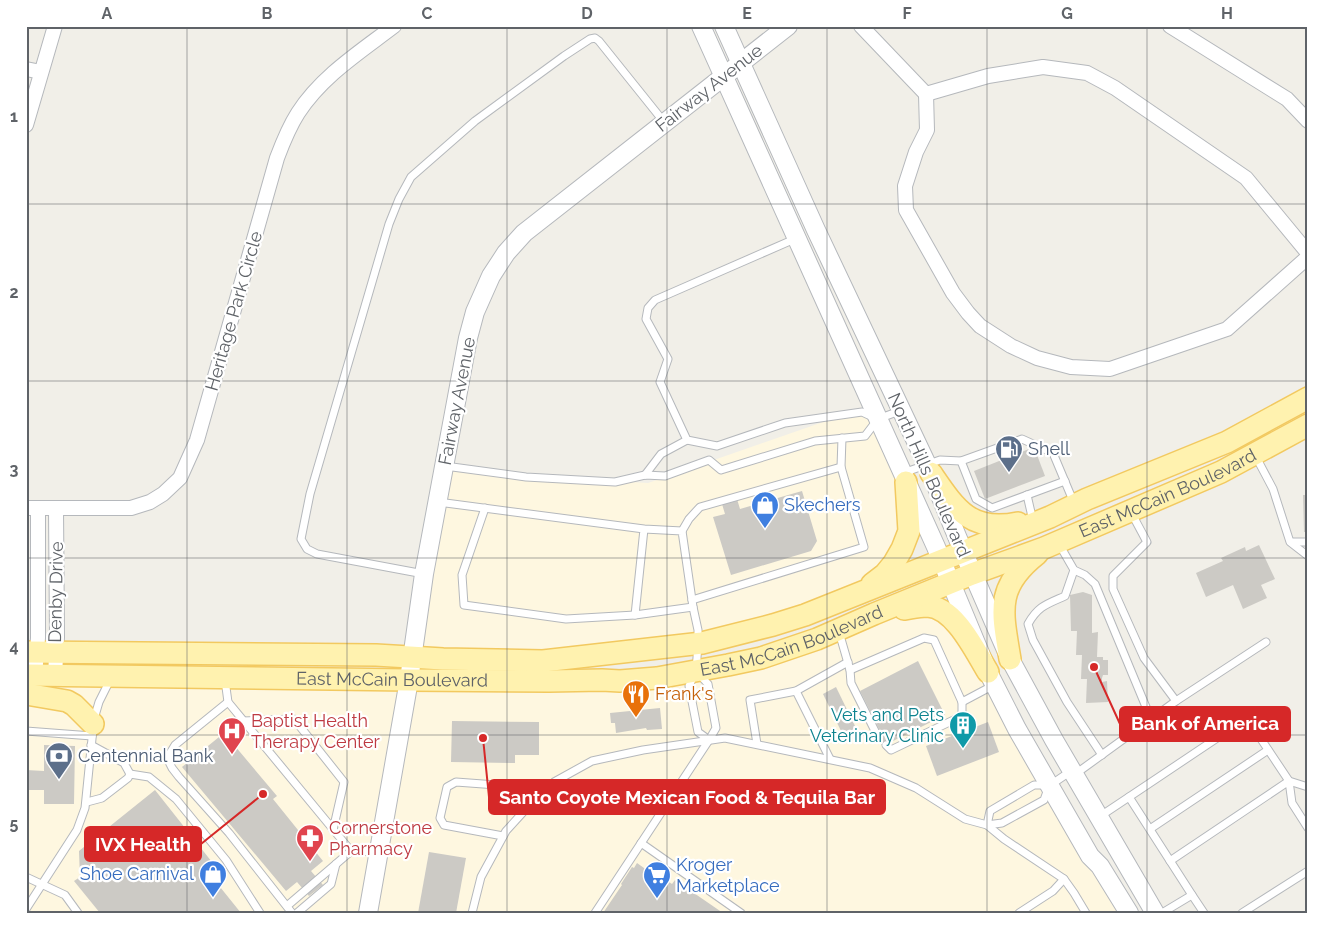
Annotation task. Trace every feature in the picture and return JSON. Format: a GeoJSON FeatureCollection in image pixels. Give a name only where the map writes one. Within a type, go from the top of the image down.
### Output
{"type":"FeatureCollection","features":[{"type":"Feature","properties":{"kind":"main road","name":"East McCain Boulevard"},"geometry":{"type":"LineString","coordinates":[[39,652],[376,655],[543,661],[698,644],[773,625],[859,594],[1220,445],[1269,421],[1308,398]]}},
{"type":"Feature","properties":{"kind":"main road","name":"East McCain Boulevard"},"geometry":{"type":"LineString","coordinates":[[36,680],[112,676],[620,681],[657,678],[761,658],[817,639],[874,614],[972,574],[1051,545],[1172,494],[1255,455],[1308,425]]}},
{"type":"Feature","properties":{"kind":"main road"},"geometry":{"type":"LineString","coordinates":[[929,468],[951,503],[959,512],[971,519],[992,525],[1033,522]]}},
{"type":"Feature","properties":{"kind":"main road"},"geometry":{"type":"LineString","coordinates":[[859,594],[886,574],[902,549],[909,531],[904,478]]}},
{"type":"Feature","properties":{"kind":"main road"},"geometry":{"type":"LineString","coordinates":[[1010,658],[1003,609],[1006,594],[1012,579],[1026,562],[1051,545]]}},
{"type":"Feature","properties":{"kind":"main road"},"geometry":{"type":"LineString","coordinates":[[874,614],[928,606],[942,610],[959,625],[991,678]]}},
{"type":"Feature","properties":{"kind":"main road"},"geometry":{"type":"LineString","coordinates":[[36,680],[74,705],[92,735]]}},
{"type":"Feature","properties":{"kind":"street"},"geometry":{"type":"LineString","coordinates":[[26,125],[55,26]]}},
{"type":"Feature","properties":{"kind":"street","name":"Heritage Park Circle"},"geometry":{"type":"LineString","coordinates":[[32,508],[131,508],[150,502],[163,494],[180,478],[196,440],[274,171],[287,133],[298,112],[310,96],[331,75],[394,26]]}},
{"type":"Feature","properties":{"kind":"street","name":"North Hills Boulevard"},"geometry":{"type":"LineString","coordinates":[[701,26],[797,238],[870,416],[904,478],[942,560],[991,678],[1017,729],[1090,856],[1100,866],[1129,913]]}},
{"type":"Feature","properties":{"kind":"street","name":"North Hills Boulevard"},"geometry":{"type":"LineString","coordinates":[[724,26],[816,230],[929,468],[962,552],[1010,658],[1073,773],[1155,913]]}},
{"type":"Feature","properties":{"kind":"street","name":"Fairway Avenue"},"geometry":{"type":"LineString","coordinates":[[368,913],[409,680],[424,574],[468,338],[475,312],[491,276],[506,253],[524,233],[788,26]]}},
{"type":"Feature","properties":{"kind":"street"},"geometry":{"type":"LineString","coordinates":[[861,26],[926,94],[927,130],[916,152],[905,186],[906,210],[953,293],[968,313],[980,326],[1011,346],[1037,358],[1071,367],[1110,369],[1228,329],[1308,255],[1246,178],[1115,88],[1087,73],[1044,67],[988,76],[926,94]]}},
{"type":"Feature","properties":{"kind":"street"},"geometry":{"type":"LineString","coordinates":[[1170,26],[1286,99],[1308,121]]}},
{"type":"Feature","properties":{"kind":"street"},"geometry":{"type":"LineString","coordinates":[[26,69],[41,72]]}},
{"type":"Feature","properties":{"kind":"street","name":"Denby Drive"},"geometry":{"type":"LineString","coordinates":[[32,508],[39,652],[36,680]]}},
{"type":"Feature","properties":{"kind":"street","name":"Denby Drive"},"geometry":{"type":"LineString","coordinates":[[36,680],[39,652],[57,637],[56,509]]}},
{"type":"Feature","properties":{"kind":"lane"},"geometry":{"type":"LineString","coordinates":[[424,574],[318,554],[306,549],[301,540],[310,494],[388,224],[405,185],[411,177],[475,121],[564,56],[594,38],[600,41],[664,122]]}},
{"type":"Feature","properties":{"kind":"lane"},"geometry":{"type":"LineString","coordinates":[[687,440],[660,382],[668,359],[646,319],[648,308],[655,300],[797,238]]}},
{"type":"Feature","properties":{"kind":"lane"},"geometry":{"type":"LineString","coordinates":[[645,475],[661,454],[687,440],[717,446],[785,423],[870,416],[902,410]]}},
{"type":"Feature","properties":{"kind":"lane"},"geometry":{"type":"LineString","coordinates":[[444,466],[526,477],[615,482],[645,475],[665,476],[709,460],[720,470],[815,442],[865,436],[870,416]]}},
{"type":"Feature","properties":{"kind":"lane"},"geometry":{"type":"LineString","coordinates":[[485,508],[462,574],[464,605],[566,619],[635,615],[693,603],[864,547],[841,466],[842,438]]}},
{"type":"Feature","properties":{"kind":"lane"},"geometry":{"type":"LineString","coordinates":[[904,478],[929,468],[940,460],[961,461],[1022,439],[1053,453],[1075,506]]}},
{"type":"Feature","properties":{"kind":"lane"},"geometry":{"type":"LineString","coordinates":[[1255,455],[1273,489],[1290,542],[1308,556]]}},
{"type":"Feature","properties":{"kind":"lane"},"geometry":{"type":"LineString","coordinates":[[961,461],[976,499],[992,508],[1065,481]]}},
{"type":"Feature","properties":{"kind":"lane"},"geometry":{"type":"LineString","coordinates":[[709,740],[698,732],[689,686],[696,671],[698,630],[682,531],[689,519],[700,507],[841,466]]}},
{"type":"Feature","properties":{"kind":"lane"},"geometry":{"type":"LineString","coordinates":[[1026,495],[1033,522]]}},
{"type":"Feature","properties":{"kind":"lane"},"geometry":{"type":"LineString","coordinates":[[438,502],[644,529],[682,531]]}},
{"type":"Feature","properties":{"kind":"lane"},"geometry":{"type":"LineString","coordinates":[[1131,511],[1147,542],[1113,576],[1113,589],[1144,658],[1176,701]]}},
{"type":"Feature","properties":{"kind":"lane"},"geometry":{"type":"LineString","coordinates":[[635,615],[644,529]]}},
{"type":"Feature","properties":{"kind":"lane"},"geometry":{"type":"LineString","coordinates":[[1290,542],[1308,542]]}},
{"type":"Feature","properties":{"kind":"lane"},"geometry":{"type":"LineString","coordinates":[[1051,545],[1074,570],[1085,574],[1095,584],[1151,719]]}},
{"type":"Feature","properties":{"kind":"lane"},"geometry":{"type":"LineString","coordinates":[[1074,570],[1065,596],[1043,606],[1034,613],[1028,624],[1033,640],[1067,702],[1102,755]]}},
{"type":"Feature","properties":{"kind":"lane"},"geometry":{"type":"LineString","coordinates":[[838,629],[850,670],[851,683],[879,739]]}},
{"type":"Feature","properties":{"kind":"lane"},"geometry":{"type":"LineString","coordinates":[[850,670],[924,638],[934,640],[962,702],[962,716],[891,750],[886,744]]}},
{"type":"Feature","properties":{"kind":"lane"},"geometry":{"type":"LineString","coordinates":[[987,824],[990,811],[1034,785],[1049,786],[1073,773],[1102,755],[1176,701],[1266,642]]}},
{"type":"Feature","properties":{"kind":"lane"},"geometry":{"type":"LineString","coordinates":[[757,744],[750,700],[796,691],[848,662]]}},
{"type":"Feature","properties":{"kind":"lane"},"geometry":{"type":"LineString","coordinates":[[594,913],[716,728],[708,684],[696,671]]}},
{"type":"Feature","properties":{"kind":"lane"},"geometry":{"type":"LineString","coordinates":[[26,909],[77,830],[87,802],[92,735],[99,702],[112,676]]}},
{"type":"Feature","properties":{"kind":"lane"},"geometry":{"type":"LineString","coordinates":[[224,678],[228,702],[351,851]]}},
{"type":"Feature","properties":{"kind":"lane"},"geometry":{"type":"LineString","coordinates":[[962,702],[991,678]]}},
{"type":"Feature","properties":{"kind":"lane"},"geometry":{"type":"LineString","coordinates":[[796,691],[830,760]]}},
{"type":"Feature","properties":{"kind":"lane"},"geometry":{"type":"LineString","coordinates":[[228,702],[175,745],[167,758],[179,778],[229,833],[292,913]]}},
{"type":"Feature","properties":{"kind":"lane"},"geometry":{"type":"LineString","coordinates":[[1099,816],[1247,718],[1289,781],[1292,803],[1308,828]]}},
{"type":"Feature","properties":{"kind":"lane"},"geometry":{"type":"LineString","coordinates":[[243,721],[294,719],[344,782],[333,830]]}},
{"type":"Feature","properties":{"kind":"lane"},"geometry":{"type":"LineString","coordinates":[[26,732],[92,735],[124,763],[129,769],[130,774],[128,778],[102,798],[87,802]]}},
{"type":"Feature","properties":{"kind":"lane"},"geometry":{"type":"LineString","coordinates":[[472,913],[481,877],[503,836],[537,797],[554,782],[592,760],[643,750],[725,738],[870,768],[916,788],[965,818],[987,824],[1002,823],[1044,800],[1049,786]]}},
{"type":"Feature","properties":{"kind":"lane"},"geometry":{"type":"LineString","coordinates":[[1150,829],[1268,750]]}},
{"type":"Feature","properties":{"kind":"lane"},"geometry":{"type":"LineString","coordinates":[[130,774],[149,777],[176,799],[226,860],[260,913]]}},
{"type":"Feature","properties":{"kind":"lane"},"geometry":{"type":"LineString","coordinates":[[1289,781],[1308,787]]}},
{"type":"Feature","properties":{"kind":"lane"},"geometry":{"type":"LineString","coordinates":[[1170,861],[1289,781]]}},
{"type":"Feature","properties":{"kind":"lane"},"geometry":{"type":"LineString","coordinates":[[503,836],[444,825],[440,818],[448,787],[456,782],[511,786],[537,797]]}},
{"type":"Feature","properties":{"kind":"lane"},"geometry":{"type":"LineString","coordinates":[[1129,797],[1204,913]]}},
{"type":"Feature","properties":{"kind":"lane"},"geometry":{"type":"LineString","coordinates":[[987,824],[1004,839],[1064,880],[1086,913]]}},
{"type":"Feature","properties":{"kind":"lane"},"geometry":{"type":"LineString","coordinates":[[641,843],[741,913]]}},
{"type":"Feature","properties":{"kind":"lane"},"geometry":{"type":"LineString","coordinates":[[287,906],[351,851],[379,852]]}},
{"type":"Feature","properties":{"kind":"lane"},"geometry":{"type":"LineString","coordinates":[[297,913],[331,884],[336,864]]}},
{"type":"Feature","properties":{"kind":"lane"},"geometry":{"type":"LineString","coordinates":[[1242,913],[1308,871]]}},
{"type":"Feature","properties":{"kind":"lane"},"geometry":{"type":"LineString","coordinates":[[26,877],[65,896],[78,913]]}},
{"type":"Feature","properties":{"kind":"lane"},"geometry":{"type":"LineString","coordinates":[[1019,913],[1053,891],[1064,880]]}},
{"type":"Feature","properties":{"kind":"lane"},"geometry":{"type":"LineString","coordinates":[[1162,913],[1192,894]]}},
{"type":"Feature","properties":{"kind":"shaded area"},"geometry":{"type":"Polygon","coordinates":[[[872,405],[903,473],[902,549],[885,574],[702,643],[412,657],[443,471],[648,483],[872,405]]]}},
{"type":"Feature","properties":{"kind":"shaded area"},"geometry":{"type":"Polygon","coordinates":[[[928,606],[959,625],[1129,913],[26,913],[26,675],[691,672],[928,606]]]}},
{"type":"Feature","properties":{"kind":"building","name":"Shell"},"geometry":{"type":"Polygon","coordinates":[[[1034,447],[1045,476],[985,499],[974,471],[1034,447]]]}},
{"type":"Feature","properties":{"kind":"building","name":"Skechers"},"geometry":{"type":"Polygon","coordinates":[[[802,491],[817,541],[811,551],[731,575],[713,517],[725,514],[722,504],[737,499],[740,509],[802,491]]]}},
{"type":"Feature","properties":{"kind":"building"},"geometry":{"type":"Polygon","coordinates":[[[1303,495],[1308,495],[1308,532],[1304,532],[1303,495]]]}},
{"type":"Feature","properties":{"kind":"building"},"geometry":{"type":"Polygon","coordinates":[[[1259,545],[1275,579],[1261,585],[1267,598],[1243,609],[1233,585],[1206,597],[1196,573],[1223,561],[1221,558],[1245,547],[1246,551],[1259,545]]]}},
{"type":"Feature","properties":{"kind":"building"},"geometry":{"type":"Polygon","coordinates":[[[1083,592],[1092,595],[1092,633],[1098,632],[1097,657],[1103,657],[1103,660],[1108,660],[1108,675],[1103,675],[1102,682],[1107,681],[1108,702],[1086,703],[1087,679],[1081,679],[1082,655],[1076,655],[1077,631],[1071,631],[1070,595],[1083,592]]]}},
{"type":"Feature","properties":{"kind":"building"},"geometry":{"type":"Polygon","coordinates":[[[918,661],[945,715],[883,746],[877,740],[882,735],[860,691],[918,661]]]}},
{"type":"Feature","properties":{"kind":"building"},"geometry":{"type":"Polygon","coordinates":[[[836,687],[856,728],[843,735],[823,694],[836,687]]]}},
{"type":"Feature","properties":{"kind":"building","name":"Frank's"},"geometry":{"type":"Polygon","coordinates":[[[660,708],[662,729],[647,730],[646,728],[616,733],[615,723],[611,723],[610,713],[660,708]]]}},
{"type":"Feature","properties":{"kind":"building"},"geometry":{"type":"Polygon","coordinates":[[[452,721],[539,722],[539,755],[515,755],[515,763],[451,762],[452,721]]]}},
{"type":"Feature","properties":{"kind":"building","name":"Vets and Pets Veterinary Clinic"},"geometry":{"type":"Polygon","coordinates":[[[988,722],[999,752],[937,776],[926,746],[988,722]]]}},
{"type":"Feature","properties":{"kind":"building"},"geometry":{"type":"Polygon","coordinates":[[[224,733],[277,796],[273,799],[323,861],[311,871],[323,885],[309,896],[297,882],[286,891],[182,767],[224,733]]]}},
{"type":"Feature","properties":{"kind":"building","name":"Centennial Bank"},"geometry":{"type":"Polygon","coordinates":[[[44,745],[75,746],[74,804],[44,804],[44,790],[26,790],[26,770],[44,771],[44,745]]]}},
{"type":"Feature","properties":{"kind":"building"},"geometry":{"type":"Polygon","coordinates":[[[155,790],[223,876],[216,882],[241,913],[100,913],[74,881],[80,877],[79,851],[155,790]]]}},
{"type":"Feature","properties":{"kind":"building"},"geometry":{"type":"Polygon","coordinates":[[[429,852],[466,858],[456,913],[418,913],[429,852]]]}},
{"type":"Feature","properties":{"kind":"building","name":"Kroger Marketplace"},"geometry":{"type":"Polygon","coordinates":[[[637,863],[658,878],[660,876],[672,884],[675,880],[723,913],[603,913],[632,867],[634,868],[637,863]]]}},
{"type":"Feature","properties":{"kind":"place","name":"Shell"},"geometry":{"type":"Point","coordinates":[1009,473]}},
{"type":"Feature","properties":{"kind":"place","name":"Skechers"},"geometry":{"type":"Point","coordinates":[765,529]}},
{"type":"Feature","properties":{"kind":"place","name":"Bank of America"},"geometry":{"type":"Point","coordinates":[1094,667]}},
{"type":"Feature","properties":{"kind":"place","name":"Frank's"},"geometry":{"type":"Point","coordinates":[636,718]}},
{"type":"Feature","properties":{"kind":"place","name":"Santo Coyote Mexican Food & Tequila Bar"},"geometry":{"type":"Point","coordinates":[483,738]}},
{"type":"Feature","properties":{"kind":"place","name":"Vets and Pets Veterinary Clinic"},"geometry":{"type":"Point","coordinates":[963,749]}},
{"type":"Feature","properties":{"kind":"place","name":"Baptist Health Therapy Center"},"geometry":{"type":"Point","coordinates":[232,755]}},
{"type":"Feature","properties":{"kind":"place","name":"Centennial Bank"},"geometry":{"type":"Point","coordinates":[59,780]}},
{"type":"Feature","properties":{"kind":"place","name":"IVX Health"},"geometry":{"type":"Point","coordinates":[263,794]}},
{"type":"Feature","properties":{"kind":"place","name":"Cornerstone Pharmacy"},"geometry":{"type":"Point","coordinates":[310,862]}},
{"type":"Feature","properties":{"kind":"place","name":"Shoe Carnival"},"geometry":{"type":"Point","coordinates":[213,898]}},
{"type":"Feature","properties":{"kind":"place","name":"Kroger Marketplace"},"geometry":{"type":"Point","coordinates":[657,899]}}]}
